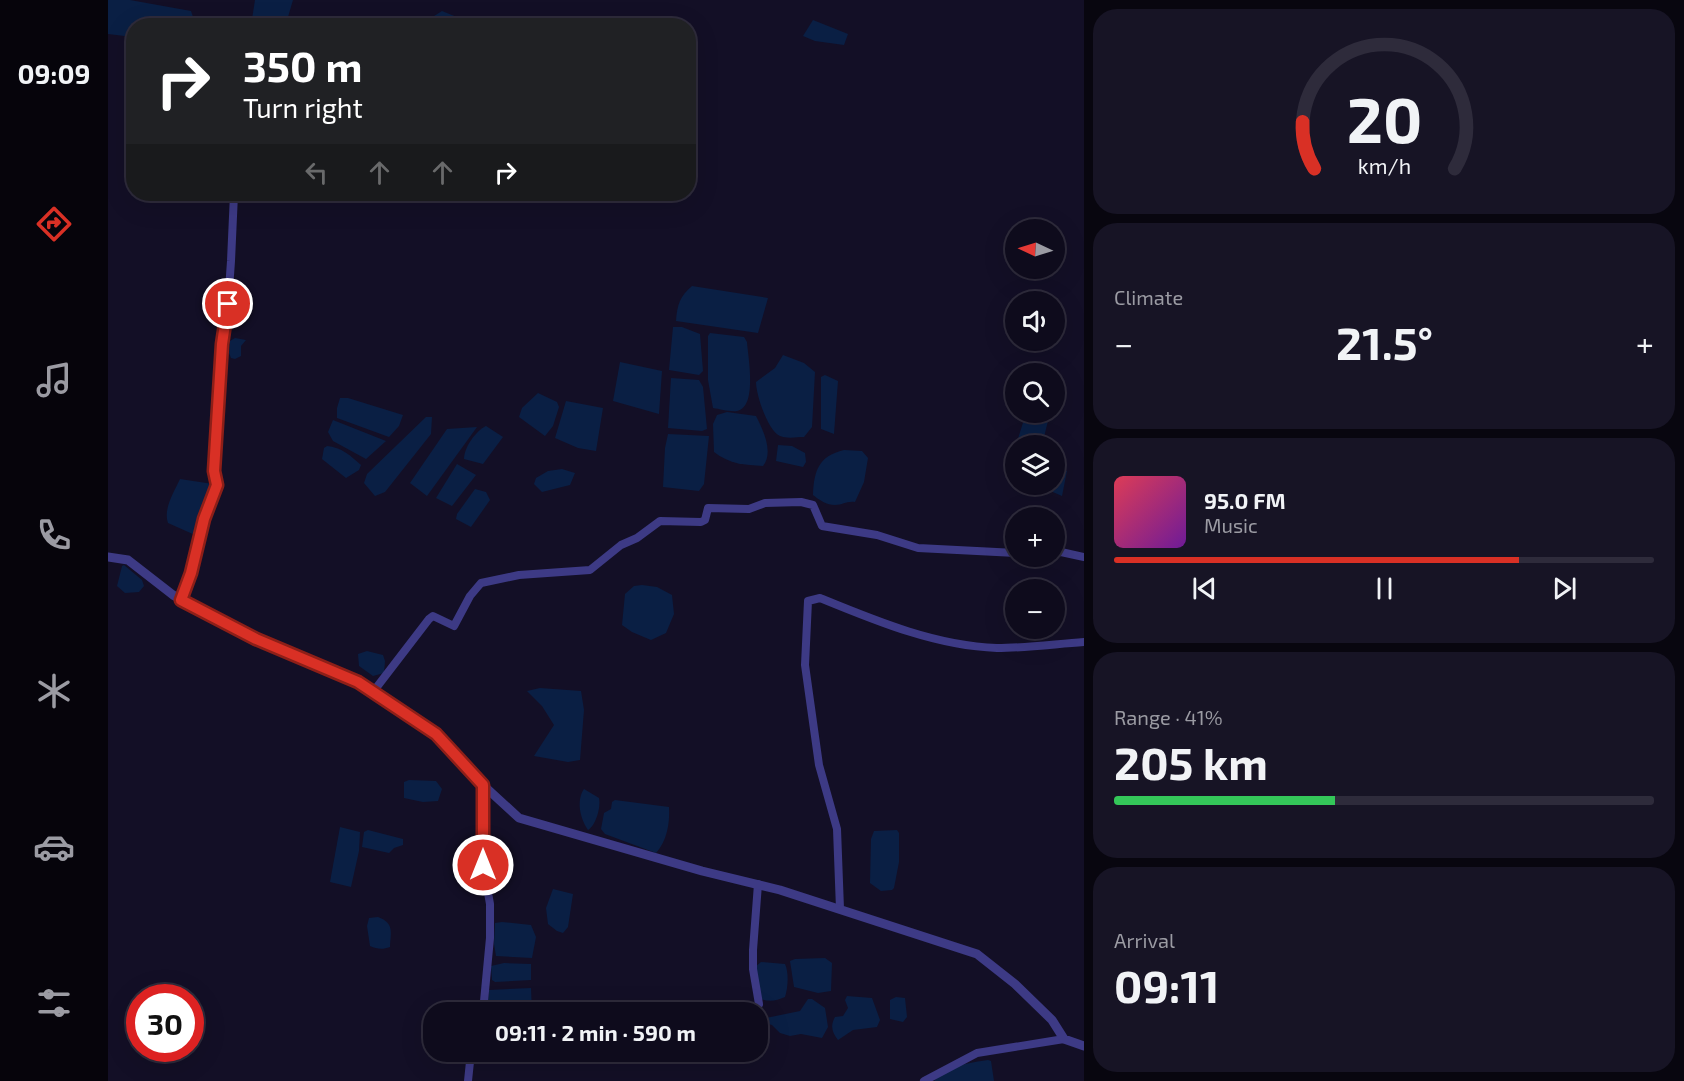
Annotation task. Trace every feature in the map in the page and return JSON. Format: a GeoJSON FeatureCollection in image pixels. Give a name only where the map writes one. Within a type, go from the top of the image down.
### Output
{"type":"FeatureCollection","features":[{"type":"Feature","properties":{"kind":"street"},"geometry":{"type":"LineString","coordinates":[[181,600],[191,573],[204,519],[217,485],[214,471],[222,344],[230,283],[234,201]]}},
{"type":"Feature","properties":{"kind":"street"},"geometry":{"type":"LineString","coordinates":[[373,692],[429,619],[433,616],[454,626],[470,596],[481,583],[519,574],[591,570],[621,545],[637,538],[660,521],[701,522],[705,520],[708,508],[749,509],[765,503],[801,502],[813,505],[822,526],[878,535],[918,548],[1005,552]]}},
{"type":"Feature","properties":{"kind":"street"},"geometry":{"type":"LineString","coordinates":[[1065,553],[1084,557]]}},
{"type":"Feature","properties":{"kind":"street"},"geometry":{"type":"LineString","coordinates":[[108,557],[128,560],[181,600],[247,634],[358,682],[436,734],[483,785],[519,818],[702,871],[780,890],[977,954],[1015,984],[1052,1020],[1064,1039]]}},
{"type":"Feature","properties":{"kind":"street"},"geometry":{"type":"LineString","coordinates":[[840,909],[837,829],[819,765],[805,665],[808,601],[820,598],[909,631],[965,645],[996,648],[1084,642]]}},
{"type":"Feature","properties":{"kind":"street"},"geometry":{"type":"LineString","coordinates":[[483,785],[483,865],[490,904],[490,938],[484,1002]]}},
{"type":"Feature","properties":{"kind":"street"},"geometry":{"type":"LineString","coordinates":[[758,884],[753,969],[759,1002]]}},
{"type":"Feature","properties":{"kind":"street"},"geometry":{"type":"LineString","coordinates":[[924,1081],[977,1053],[1064,1039],[1084,1046]]}},
{"type":"Feature","properties":{"kind":"street"},"geometry":{"type":"LineString","coordinates":[[468,1081],[470,1062]]}},
{"type":"Feature","properties":{"kind":"water"},"geometry":{"type":"Polygon","coordinates":[[[108,0],[130,0],[191,11],[193,17],[126,18],[126,36],[108,34],[108,0]]]}},
{"type":"Feature","properties":{"kind":"water"},"geometry":{"type":"Polygon","coordinates":[[[255,0],[293,0],[287,18],[252,18],[255,0]]]}},
{"type":"Feature","properties":{"kind":"water"},"geometry":{"type":"Polygon","coordinates":[[[442,11],[459,18],[431,18],[442,11]]]}},
{"type":"Feature","properties":{"kind":"water"},"geometry":{"type":"Polygon","coordinates":[[[813,20],[848,34],[844,45],[815,41],[803,36],[813,20]]]}},
{"type":"Feature","properties":{"kind":"water"},"geometry":{"type":"Polygon","coordinates":[[[375,201],[406,202],[375,202],[375,201]]]}},
{"type":"Feature","properties":{"kind":"water"},"geometry":{"type":"Polygon","coordinates":[[[692,286],[768,298],[758,333],[676,321],[680,301],[692,286]]]}},
{"type":"Feature","properties":{"kind":"water"},"geometry":{"type":"Polygon","coordinates":[[[673,327],[682,327],[700,334],[703,371],[699,375],[669,370],[673,327]]]}},
{"type":"Feature","properties":{"kind":"water"},"geometry":{"type":"Polygon","coordinates":[[[710,333],[744,337],[747,342],[750,391],[744,408],[737,411],[713,408],[708,380],[708,336],[710,333]]]}},
{"type":"Feature","properties":{"kind":"water"},"geometry":{"type":"Polygon","coordinates":[[[235,338],[246,340],[241,346],[241,356],[235,359],[231,358],[229,353],[230,341],[235,338]]]}},
{"type":"Feature","properties":{"kind":"water"},"geometry":{"type":"Polygon","coordinates":[[[783,355],[804,363],[815,372],[812,427],[804,437],[786,437],[776,433],[767,420],[758,395],[756,382],[775,368],[783,355]]]}},
{"type":"Feature","properties":{"kind":"water"},"geometry":{"type":"Polygon","coordinates":[[[620,362],[662,371],[659,414],[613,401],[620,362]]]}},
{"type":"Feature","properties":{"kind":"water"},"geometry":{"type":"Polygon","coordinates":[[[825,375],[838,381],[834,434],[821,429],[821,377],[825,375]]]}},
{"type":"Feature","properties":{"kind":"water"},"geometry":{"type":"Polygon","coordinates":[[[671,378],[699,380],[703,387],[707,429],[702,431],[668,428],[671,378]]]}},
{"type":"Feature","properties":{"kind":"water"},"geometry":{"type":"Polygon","coordinates":[[[538,393],[557,402],[559,407],[553,426],[545,436],[519,417],[522,408],[538,393]]]}},
{"type":"Feature","properties":{"kind":"water"},"geometry":{"type":"Polygon","coordinates":[[[340,398],[348,398],[403,415],[399,426],[389,437],[337,418],[340,398]]]}},
{"type":"Feature","properties":{"kind":"water"},"geometry":{"type":"Polygon","coordinates":[[[566,401],[603,408],[596,451],[578,448],[555,438],[566,401]]]}},
{"type":"Feature","properties":{"kind":"water"},"geometry":{"type":"Polygon","coordinates":[[[727,412],[756,416],[764,434],[768,454],[763,466],[731,461],[714,452],[713,424],[717,415],[727,412]]]}},
{"type":"Feature","properties":{"kind":"water"},"geometry":{"type":"Polygon","coordinates":[[[426,417],[432,417],[431,434],[385,492],[375,496],[364,483],[367,474],[426,417]]]}},
{"type":"Feature","properties":{"kind":"water"},"geometry":{"type":"Polygon","coordinates":[[[333,420],[386,441],[366,459],[333,441],[328,432],[333,420]]]}},
{"type":"Feature","properties":{"kind":"water"},"geometry":{"type":"Polygon","coordinates":[[[1023,423],[1048,423],[1044,435],[1019,435],[1023,423]]]}},
{"type":"Feature","properties":{"kind":"water"},"geometry":{"type":"Polygon","coordinates":[[[486,426],[503,437],[483,464],[464,459],[471,440],[486,426]]]}},
{"type":"Feature","properties":{"kind":"water"},"geometry":{"type":"Polygon","coordinates":[[[477,427],[427,496],[410,483],[447,429],[477,427]]]}},
{"type":"Feature","properties":{"kind":"water"},"geometry":{"type":"Polygon","coordinates":[[[668,434],[709,436],[704,484],[699,491],[663,487],[668,434]]]}},
{"type":"Feature","properties":{"kind":"water"},"geometry":{"type":"Polygon","coordinates":[[[778,445],[792,446],[805,453],[806,462],[803,467],[776,461],[778,445]]]}},
{"type":"Feature","properties":{"kind":"water"},"geometry":{"type":"Polygon","coordinates":[[[327,446],[350,455],[361,465],[359,470],[346,478],[322,459],[324,448],[327,446]]]}},
{"type":"Feature","properties":{"kind":"water"},"geometry":{"type":"Polygon","coordinates":[[[844,450],[862,451],[868,458],[864,482],[855,502],[829,504],[813,495],[815,478],[823,460],[844,450]]]}},
{"type":"Feature","properties":{"kind":"water"},"geometry":{"type":"Polygon","coordinates":[[[457,464],[476,475],[452,506],[436,498],[457,464]]]}},
{"type":"Feature","properties":{"kind":"water"},"geometry":{"type":"Polygon","coordinates":[[[562,469],[575,473],[570,485],[542,492],[534,484],[536,478],[548,471],[562,469]]]}},
{"type":"Feature","properties":{"kind":"water"},"geometry":{"type":"Polygon","coordinates":[[[180,479],[213,484],[195,535],[168,523],[168,506],[180,479]]]}},
{"type":"Feature","properties":{"kind":"water"},"geometry":{"type":"Polygon","coordinates":[[[475,489],[486,492],[490,500],[471,527],[456,519],[457,514],[475,489]]]}},
{"type":"Feature","properties":{"kind":"water"},"geometry":{"type":"Polygon","coordinates":[[[124,565],[142,580],[144,586],[139,592],[125,593],[117,586],[124,565]]]}},
{"type":"Feature","properties":{"kind":"water"},"geometry":{"type":"Polygon","coordinates":[[[634,586],[657,587],[672,595],[674,614],[666,633],[651,640],[622,625],[625,594],[634,586]]]}},
{"type":"Feature","properties":{"kind":"water"},"geometry":{"type":"Polygon","coordinates":[[[367,651],[383,655],[384,673],[373,676],[359,666],[358,654],[367,651]]]}},
{"type":"Feature","properties":{"kind":"water"},"geometry":{"type":"Polygon","coordinates":[[[540,688],[581,691],[584,710],[580,760],[568,762],[534,756],[554,725],[542,706],[527,691],[540,688]]]}},
{"type":"Feature","properties":{"kind":"water"},"geometry":{"type":"Polygon","coordinates":[[[409,780],[436,781],[442,789],[438,801],[423,802],[404,798],[404,782],[409,780]]]}},
{"type":"Feature","properties":{"kind":"water"},"geometry":{"type":"Polygon","coordinates":[[[584,789],[599,798],[596,820],[588,830],[580,810],[580,798],[584,789]]]}},
{"type":"Feature","properties":{"kind":"water"},"geometry":{"type":"Polygon","coordinates":[[[615,800],[669,807],[667,832],[656,853],[605,834],[601,829],[604,813],[611,809],[612,802],[615,800]]]}},
{"type":"Feature","properties":{"kind":"water"},"geometry":{"type":"Polygon","coordinates":[[[340,827],[360,832],[359,851],[351,887],[330,882],[340,827]]]}},
{"type":"Feature","properties":{"kind":"water"},"geometry":{"type":"Polygon","coordinates":[[[368,830],[403,839],[403,845],[394,848],[389,853],[362,847],[364,832],[368,830]]]}},
{"type":"Feature","properties":{"kind":"water"},"geometry":{"type":"Polygon","coordinates":[[[897,830],[899,833],[899,862],[894,888],[881,891],[870,883],[871,839],[874,831],[897,830]]]}},
{"type":"Feature","properties":{"kind":"water"},"geometry":{"type":"Polygon","coordinates":[[[553,889],[573,894],[568,927],[563,933],[548,924],[546,908],[553,889]]]}},
{"type":"Feature","properties":{"kind":"water"},"geometry":{"type":"Polygon","coordinates":[[[378,917],[387,922],[391,932],[390,947],[384,949],[370,946],[367,926],[369,918],[378,917]]]}},
{"type":"Feature","properties":{"kind":"water"},"geometry":{"type":"Polygon","coordinates":[[[495,923],[531,925],[536,937],[532,958],[496,956],[495,923]]]}},
{"type":"Feature","properties":{"kind":"water"},"geometry":{"type":"Polygon","coordinates":[[[825,958],[832,963],[831,991],[818,993],[794,987],[790,961],[825,958]]]}},
{"type":"Feature","properties":{"kind":"water"},"geometry":{"type":"Polygon","coordinates":[[[761,962],[785,964],[788,980],[785,997],[773,1001],[760,999],[755,967],[761,962]]]}},
{"type":"Feature","properties":{"kind":"water"},"geometry":{"type":"Polygon","coordinates":[[[504,963],[531,964],[531,980],[495,982],[492,980],[491,966],[504,963]]]}},
{"type":"Feature","properties":{"kind":"water"},"geometry":{"type":"Polygon","coordinates":[[[531,988],[532,1002],[488,1002],[489,990],[531,988]]]}},
{"type":"Feature","properties":{"kind":"water"},"geometry":{"type":"Polygon","coordinates":[[[847,996],[872,998],[880,1020],[877,1027],[853,1030],[838,1040],[832,1026],[835,1017],[843,1016],[848,1008],[845,1000],[847,996]]]}},
{"type":"Feature","properties":{"kind":"water"},"geometry":{"type":"Polygon","coordinates":[[[896,997],[905,998],[907,1017],[903,1022],[890,1019],[890,1000],[896,997]]]}},
{"type":"Feature","properties":{"kind":"water"},"geometry":{"type":"Polygon","coordinates":[[[808,999],[812,999],[825,1008],[828,1027],[822,1038],[801,1034],[790,1036],[780,1033],[768,1024],[768,1018],[800,1011],[808,999]]]}},
{"type":"Feature","properties":{"kind":"water"},"geometry":{"type":"Polygon","coordinates":[[[991,1061],[994,1081],[934,1081],[951,1069],[991,1061]]]}},
{"type":"Feature","properties":{"kind":"route"},"geometry":{"type":"LineString","coordinates":[[228,304],[222,344],[214,471],[217,485],[204,519],[191,573],[181,600],[256,639],[358,682],[436,734],[483,785],[483,865]]}}]}
